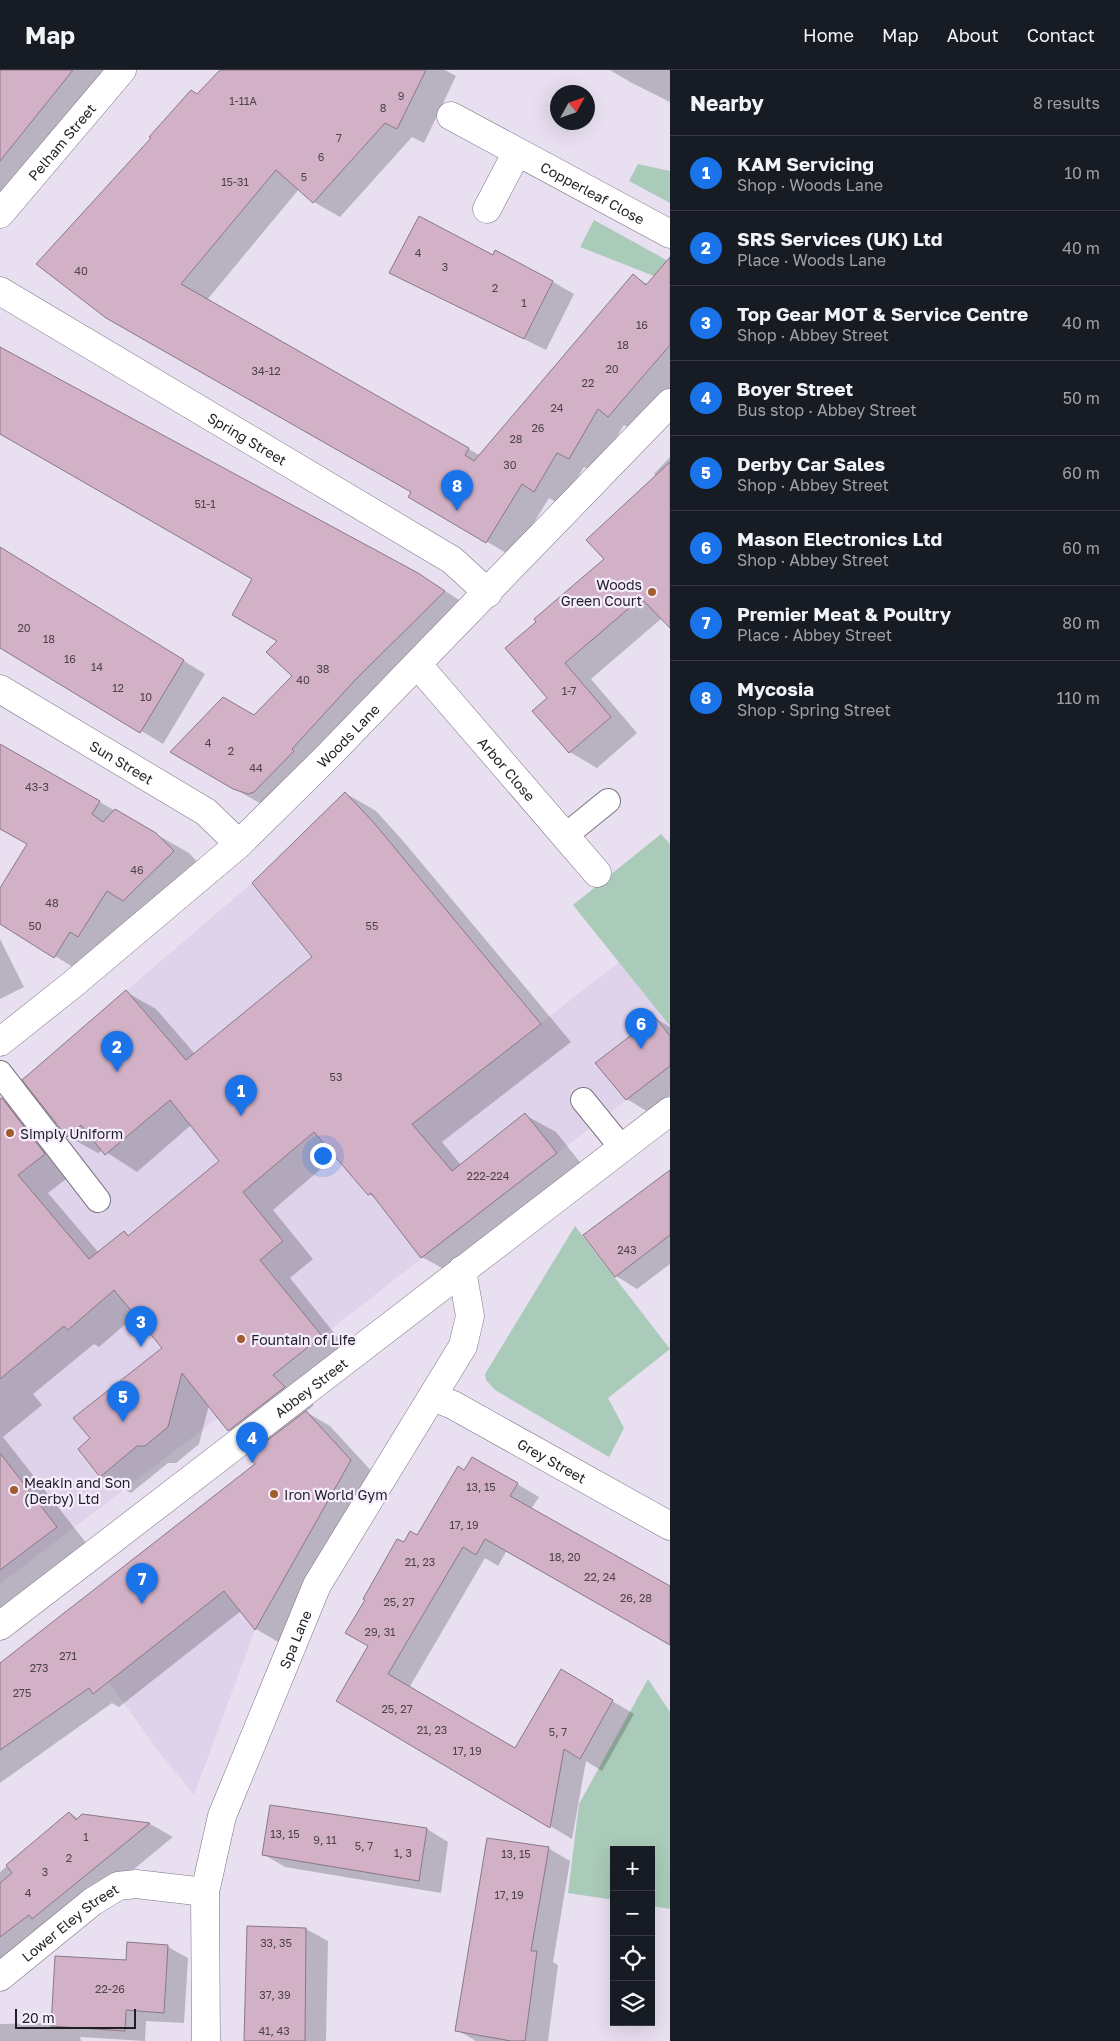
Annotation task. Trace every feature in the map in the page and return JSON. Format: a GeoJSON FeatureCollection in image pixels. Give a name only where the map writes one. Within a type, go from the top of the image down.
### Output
{"type":"FeatureCollection","features":[{"type":"Feature","properties":{"kind":"street","name":"Pelham Street"},"geometry":{"type":"LineString","coordinates":[[0,214],[122,70]]}},
{"type":"Feature","properties":{"kind":"street","name":"Copperleaf Close"},"geometry":{"type":"LineString","coordinates":[[450,116],[670,234]]}},
{"type":"Feature","properties":{"kind":"street"},"geometry":{"type":"LineString","coordinates":[[487,209],[517,152]]}},
{"type":"Feature","properties":{"kind":"street","name":"Spring Street"},"geometry":{"type":"LineString","coordinates":[[0,292],[452,560],[488,593]]}},
{"type":"Feature","properties":{"kind":"street","name":"Woods Lane"},"geometry":{"type":"LineString","coordinates":[[0,1042],[73,984],[239,844],[488,593],[670,403]]}},
{"type":"Feature","properties":{"kind":"street","name":"Arbor Close"},"geometry":{"type":"LineString","coordinates":[[417,664],[597,873]]}},
{"type":"Feature","properties":{"kind":"street","name":"Sun Street"},"geometry":{"type":"LineString","coordinates":[[0,689],[206,812],[239,844]]}},
{"type":"Feature","properties":{"kind":"street","name":"Abbey Street"},"geometry":{"type":"LineString","coordinates":[[0,1626],[670,1111]]}},
{"type":"Feature","properties":{"kind":"street","name":"Spa Lane"},"geometry":{"type":"LineString","coordinates":[[206,2041],[205,1892],[222,1816],[317,1585],[463,1346],[470,1316],[462,1270]]}},
{"type":"Feature","properties":{"kind":"street","name":"Grey Street"},"geometry":{"type":"LineString","coordinates":[[433,1397],[453,1405],[670,1526]]}},
{"type":"Feature","properties":{"kind":"street","name":"Lower Eley Street"},"geometry":{"type":"LineString","coordinates":[[0,1977],[92,1902],[118,1886],[136,1884],[205,1892]]}},
{"type":"Feature","properties":{"kind":"lane"},"geometry":{"type":"LineString","coordinates":[[565,836],[608,801]]}},
{"type":"Feature","properties":{"kind":"lane"},"geometry":{"type":"LineString","coordinates":[[0,1073],[98,1200]]}},
{"type":"Feature","properties":{"kind":"lane"},"geometry":{"type":"LineString","coordinates":[[583,1100],[622,1148]]}},
{"type":"Feature","properties":{"kind":"shaded area"},"geometry":{"type":"Polygon","coordinates":[[[252,883],[430,1110],[619,962],[670,1026],[670,1066],[322,1336],[260,1260],[159,1344],[218,1418],[0,1584],[0,1093],[35,1069],[252,883]]]}},
{"type":"Feature","properties":{"kind":"shaded area"},"geometry":{"type":"Polygon","coordinates":[[[313,1418],[351,1460],[255,1630],[194,1795],[159,1752],[61,1616],[313,1418]]]}},
{"type":"Feature","properties":{"kind":"green space"},"geometry":{"type":"Polygon","coordinates":[[[638,164],[670,171],[670,203],[629,181],[638,164]]]}},
{"type":"Feature","properties":{"kind":"green space"},"geometry":{"type":"Polygon","coordinates":[[[594,220],[670,262],[654,276],[580,247],[594,220]]]}},
{"type":"Feature","properties":{"kind":"green space"},"geometry":{"type":"Polygon","coordinates":[[[661,834],[670,844],[670,1026],[573,905],[661,834]]]}},
{"type":"Feature","properties":{"kind":"green space"},"geometry":{"type":"Polygon","coordinates":[[[575,1226],[670,1349],[608,1398],[624,1428],[609,1457],[495,1390],[486,1380],[485,1374],[575,1226]]]}},
{"type":"Feature","properties":{"kind":"green space"},"geometry":{"type":"Polygon","coordinates":[[[648,1679],[670,1712],[670,1909],[655,1907],[655,1846],[610,1846],[610,1899],[568,1893],[579,1804],[648,1679]]]}},
{"type":"Feature","properties":{"kind":"building"},"geometry":{"type":"Polygon","coordinates":[[[0,70],[73,70],[0,161],[0,70]]]}},
{"type":"Feature","properties":{"kind":"building"},"geometry":{"type":"Polygon","coordinates":[[[220,70],[426,70],[397,129],[385,123],[313,203],[276,170],[181,284],[469,448],[465,455],[474,461],[633,274],[646,285],[670,257],[670,345],[608,417],[598,409],[569,459],[557,453],[534,492],[522,484],[486,543],[408,497],[411,492],[106,318],[36,264],[151,138],[149,137],[191,90],[197,94],[220,70]]]}},
{"type":"Feature","properties":{"kind":"building"},"geometry":{"type":"Polygon","coordinates":[[[419,216],[493,255],[495,250],[553,281],[524,339],[389,273],[419,216]]]}},
{"type":"Feature","properties":{"kind":"building"},"geometry":{"type":"Polygon","coordinates":[[[0,347],[418,573],[445,591],[355,680],[292,749],[294,751],[254,792],[248,794],[233,789],[170,752],[223,697],[254,715],[292,676],[266,652],[277,641],[232,615],[252,579],[0,434],[0,347]]]}},
{"type":"Feature","properties":{"kind":"building"},"geometry":{"type":"Polygon","coordinates":[[[670,462],[670,628],[641,598],[565,663],[611,717],[569,753],[532,711],[547,698],[505,648],[536,622],[534,619],[604,559],[586,540],[670,462]]]}},
{"type":"Feature","properties":{"kind":"building"},"geometry":{"type":"Polygon","coordinates":[[[0,547],[184,660],[140,733],[0,648],[0,547]]]}},
{"type":"Feature","properties":{"kind":"building"},"geometry":{"type":"Polygon","coordinates":[[[0,744],[100,801],[92,814],[103,822],[115,809],[156,833],[174,851],[123,901],[107,891],[78,937],[70,932],[54,958],[0,924],[0,888],[27,844],[0,829],[0,744]]]}},
{"type":"Feature","properties":{"kind":"building"},"geometry":{"type":"Polygon","coordinates":[[[345,792],[374,823],[541,1024],[412,1124],[452,1171],[525,1113],[557,1153],[421,1258],[371,1193],[368,1195],[314,1132],[243,1192],[283,1241],[260,1260],[322,1336],[273,1375],[285,1387],[228,1431],[182,1373],[168,1427],[145,1446],[137,1446],[100,1477],[78,1449],[90,1438],[73,1418],[162,1348],[114,1290],[68,1330],[64,1326],[0,1379],[0,1099],[2,1098],[45,1154],[18,1175],[89,1259],[124,1231],[128,1236],[219,1161],[170,1100],[105,1155],[81,1125],[67,1137],[22,1080],[126,990],[186,1060],[312,957],[252,883],[345,792]]]}},
{"type":"Feature","properties":{"kind":"building"},"geometry":{"type":"Polygon","coordinates":[[[655,1017],[670,1036],[670,1066],[626,1100],[595,1063],[655,1017]]]}},
{"type":"Feature","properties":{"kind":"building"},"geometry":{"type":"Polygon","coordinates":[[[670,1170],[670,1235],[615,1277],[583,1235],[670,1170]]]}},
{"type":"Feature","properties":{"kind":"building"},"geometry":{"type":"Polygon","coordinates":[[[306,1411],[351,1460],[255,1630],[224,1591],[93,1694],[89,1688],[0,1750],[0,1663],[255,1464],[248,1455],[306,1411]]]}},
{"type":"Feature","properties":{"kind":"building","name":"Meakin and Son (Derby) Ltd"},"geometry":{"type":"Polygon","coordinates":[[[0,1453],[57,1527],[0,1570],[0,1453]]]}},
{"type":"Feature","properties":{"kind":"building"},"geometry":{"type":"Polygon","coordinates":[[[472,1457],[518,1483],[510,1496],[670,1586],[670,1645],[485,1539],[476,1555],[463,1547],[388,1674],[515,1748],[561,1669],[613,1700],[580,1759],[564,1749],[550,1828],[336,1701],[368,1646],[345,1633],[365,1600],[363,1599],[397,1539],[404,1542],[410,1531],[417,1535],[458,1466],[464,1470],[472,1457]]]}},
{"type":"Feature","properties":{"kind":"building"},"geometry":{"type":"Polygon","coordinates":[[[270,1805],[427,1828],[419,1881],[262,1855],[270,1805]]]}},
{"type":"Feature","properties":{"kind":"building"},"geometry":{"type":"Polygon","coordinates":[[[69,1812],[76,1820],[82,1814],[150,1823],[32,1919],[29,1915],[0,1937],[0,1883],[12,1873],[6,1865],[69,1812]]]}},
{"type":"Feature","properties":{"kind":"building"},"geometry":{"type":"Polygon","coordinates":[[[487,1838],[549,1847],[531,1951],[537,1951],[525,2041],[511,2041],[455,2031],[487,1838]]]}},
{"type":"Feature","properties":{"kind":"building"},"geometry":{"type":"Polygon","coordinates":[[[247,1926],[306,1928],[305,2041],[244,2041],[247,1926]]]}},
{"type":"Feature","properties":{"kind":"building"},"geometry":{"type":"Polygon","coordinates":[[[127,1942],[168,1945],[164,2013],[126,2010],[125,2031],[51,2026],[55,1956],[126,1960],[127,1942]]]}},
{"type":"Feature","properties":{"kind":"place","name":"Mycosia"},"geometry":{"type":"Point","coordinates":[457,511]}},
{"type":"Feature","properties":{"kind":"place","name":"Woods Green Court"},"geometry":{"type":"Point","coordinates":[652,592]}},
{"type":"Feature","properties":{"kind":"place","name":"Mason Electronics Ltd"},"geometry":{"type":"Point","coordinates":[641,1049]}},
{"type":"Feature","properties":{"kind":"place","name":"SRS Services (UK) Ltd"},"geometry":{"type":"Point","coordinates":[117,1072]}},
{"type":"Feature","properties":{"kind":"place","name":"KAM Servicing"},"geometry":{"type":"Point","coordinates":[241,1116]}},
{"type":"Feature","properties":{"kind":"place","name":"Simply Uniform"},"geometry":{"type":"Point","coordinates":[10,1133]}},
{"type":"Feature","properties":{"kind":"place","name":"Fountain of Life"},"geometry":{"type":"Point","coordinates":[241,1339]}},
{"type":"Feature","properties":{"kind":"place","name":"Top Gear MOT & Service Centre"},"geometry":{"type":"Point","coordinates":[141,1347]}},
{"type":"Feature","properties":{"kind":"place","name":"Derby Car Sales"},"geometry":{"type":"Point","coordinates":[123,1422]}},
{"type":"Feature","properties":{"kind":"place","name":"Boyer Street"},"geometry":{"type":"Point","coordinates":[252,1463]}},
{"type":"Feature","properties":{"kind":"place","name":"Meakin and Son (Derby) Ltd"},"geometry":{"type":"Point","coordinates":[14,1490]}},
{"type":"Feature","properties":{"kind":"place","name":"Iron World Gym"},"geometry":{"type":"Point","coordinates":[274,1494]}},
{"type":"Feature","properties":{"kind":"place","name":"Premier Meat & Poultry"},"geometry":{"type":"Point","coordinates":[142,1604]}}]}
